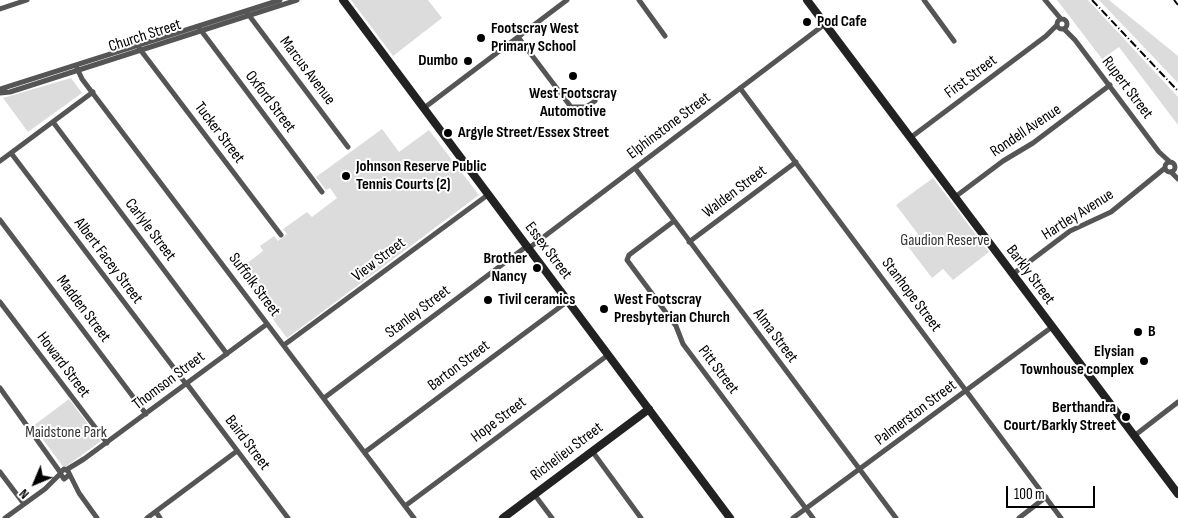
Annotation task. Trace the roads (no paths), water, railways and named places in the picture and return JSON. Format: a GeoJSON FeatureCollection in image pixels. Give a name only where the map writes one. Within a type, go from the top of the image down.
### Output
{"type":"FeatureCollection","features":[{"type":"Feature","properties":{"kind":"street"},"geometry":{"type":"LineString","coordinates":[[0,9],[27,0]]}},
{"type":"Feature","properties":{"kind":"street","name":"Church Street"},"geometry":{"type":"LineString","coordinates":[[248,13],[280,0]]}},
{"type":"Feature","properties":{"kind":"street","name":"Church Street"},"geometry":{"type":"LineString","coordinates":[[0,91],[248,13],[297,0]]}},
{"type":"Feature","properties":{"kind":"street","name":"Essex Street"},"geometry":{"type":"LineString","coordinates":[[343,0],[730,518]]}},
{"type":"Feature","properties":{"kind":"street"},"geometry":{"type":"LineString","coordinates":[[424,108],[567,0]]}},
{"type":"Feature","properties":{"kind":"street"},"geometry":{"type":"LineString","coordinates":[[638,0],[665,36]]}},
{"type":"Feature","properties":{"kind":"street","name":"Barkly Street"},"geometry":{"type":"LineString","coordinates":[[807,0],[1178,494]]}},
{"type":"Feature","properties":{"kind":"street"},"geometry":{"type":"LineString","coordinates":[[924,0],[954,41]]}},
{"type":"Feature","properties":{"kind":"street","name":"Rupert Street"},"geometry":{"type":"LineString","coordinates":[[1045,0],[1061,25],[1110,85],[1169,168],[1178,177]]}},
{"type":"Feature","properties":{"kind":"street","name":"Marcus Avenue"},"geometry":{"type":"LineString","coordinates":[[248,13],[348,147]]}},
{"type":"Feature","properties":{"kind":"street","name":"Elphinstone Street"},"geometry":{"type":"LineString","coordinates":[[528,247],[825,24]]}},
{"type":"Feature","properties":{"kind":"street","name":"First Street"},"geometry":{"type":"LineString","coordinates":[[910,138],[1061,25]]}},
{"type":"Feature","properties":{"kind":"street","name":"Oxford Street"},"geometry":{"type":"LineString","coordinates":[[199,29],[322,192]]}},
{"type":"Feature","properties":{"kind":"street"},"geometry":{"type":"LineString","coordinates":[[518,37],[571,107],[586,107],[595,101]]}},
{"type":"Feature","properties":{"kind":"street","name":"Tucker Street"},"geometry":{"type":"LineString","coordinates":[[139,48],[281,235]]}},
{"type":"Feature","properties":{"kind":"street","name":"Suffolk Street"},"geometry":{"type":"LineString","coordinates":[[77,68],[93,92],[414,518]]}},
{"type":"Feature","properties":{"kind":"street","name":"Rondell Avenue"},"geometry":{"type":"LineString","coordinates":[[955,197],[1003,161],[1034,143],[1110,85]]}},
{"type":"Feature","properties":{"kind":"street","name":"Stanhope Street"},"geometry":{"type":"LineString","coordinates":[[740,88],[1061,518]]}},
{"type":"Feature","properties":{"kind":"street"},"geometry":{"type":"LineString","coordinates":[[0,161],[93,92]]}},
{"type":"Feature","properties":{"kind":"street","name":"Carlyle Street"},"geometry":{"type":"LineString","coordinates":[[52,122],[227,354]]}},
{"type":"Feature","properties":{"kind":"street","name":"Albert Facey Street"},"geometry":{"type":"LineString","coordinates":[[11,153],[186,384]]}},
{"type":"Feature","properties":{"kind":"street","name":"Walden Street"},"geometry":{"type":"LineString","coordinates":[[689,242],[796,162]]}},
{"type":"Feature","properties":{"kind":"street","name":"Alma Street"},"geometry":{"type":"LineString","coordinates":[[634,168],[896,518]]}},
{"type":"Feature","properties":{"kind":"street","name":"Hartley Avenue"},"geometry":{"type":"LineString","coordinates":[[1013,274],[1070,232],[1111,212],[1169,168]]}},
{"type":"Feature","properties":{"kind":"street","name":"View Street"},"geometry":{"type":"LineString","coordinates":[[284,345],[488,194]]}},
{"type":"Feature","properties":{"kind":"street","name":"Madden Street"},"geometry":{"type":"LineString","coordinates":[[0,220],[146,414]]}},
{"type":"Feature","properties":{"kind":"street","name":"Pitt Street"},"geometry":{"type":"LineString","coordinates":[[674,221],[629,255],[627,260],[676,326],[683,344],[813,518]]}},
{"type":"Feature","properties":{"kind":"street","name":"Stanley Street"},"geometry":{"type":"LineString","coordinates":[[324,398],[528,247]]}},
{"type":"Feature","properties":{"kind":"street","name":"Barton Street"},"geometry":{"type":"LineString","coordinates":[[365,452],[568,301]]}},
{"type":"Feature","properties":{"kind":"street","name":"Howard Street"},"geometry":{"type":"LineString","coordinates":[[0,302],[107,443]]}},
{"type":"Feature","properties":{"kind":"street","name":"Thomson Street"},"geometry":{"type":"LineString","coordinates":[[5,518],[268,324]]}},
{"type":"Feature","properties":{"kind":"street","name":"Palmerston Street"},"geometry":{"type":"LineString","coordinates":[[793,518],[1052,327]]}},
{"type":"Feature","properties":{"kind":"street","name":"Hope Street"},"geometry":{"type":"LineString","coordinates":[[405,506],[608,355]]}},
{"type":"Feature","properties":{"kind":"street","name":"Baird Street"},"geometry":{"type":"LineString","coordinates":[[186,384],[288,518]]}},
{"type":"Feature","properties":{"kind":"street"},"geometry":{"type":"LineString","coordinates":[[0,388],[97,518]]}},
{"type":"Feature","properties":{"kind":"street"},"geometry":{"type":"LineString","coordinates":[[1134,436],[1178,402]]}},
{"type":"Feature","properties":{"kind":"street","name":"Richelieu Street"},"geometry":{"type":"LineString","coordinates":[[503,518],[649,409]]}},
{"type":"Feature","properties":{"kind":"street"},"geometry":{"type":"LineString","coordinates":[[147,518],[237,451]]}},
{"type":"Feature","properties":{"kind":"street"},"geometry":{"type":"LineString","coordinates":[[592,452],[641,518]]}},
{"type":"Feature","properties":{"kind":"street"},"geometry":{"type":"LineString","coordinates":[[0,472],[24,504]]}},
{"type":"Feature","properties":{"kind":"street"},"geometry":{"type":"LineString","coordinates":[[534,494],[552,518]]}},
{"type":"Feature","properties":{"kind":"street"},"geometry":{"type":"LineString","coordinates":[[1019,518],[1046,497]]}},
{"type":"Feature","properties":{"kind":"street"},"geometry":{"type":"LineString","coordinates":[[156,512],[160,518]]}},
{"type":"Feature","properties":{"kind":"railway"},"geometry":{"type":"LineString","coordinates":[[1092,0],[1178,91]]}},
{"type":"Feature","properties":{"kind":"railway"},"geometry":{"type":"LineString","coordinates":[[1174,0],[1178,5]]}},
{"type":"Feature","properties":{"kind":"place","name":"Pod Cafe"},"geometry":{"type":"Point","coordinates":[807,22]}},
{"type":"Feature","properties":{"kind":"place","name":"Footscray West Primary School"},"geometry":{"type":"Point","coordinates":[481,38]}},
{"type":"Feature","properties":{"kind":"place","name":"Dumbo"},"geometry":{"type":"Point","coordinates":[468,61]}},
{"type":"Feature","properties":{"kind":"place","name":"West Footscray Automotive"},"geometry":{"type":"Point","coordinates":[573,76]}},
{"type":"Feature","properties":{"kind":"place","name":"Argyle Street/Essex Street"},"geometry":{"type":"Point","coordinates":[448,133]}},
{"type":"Feature","properties":{"kind":"place","name":"Johnson Reserve Public Tennis Courts (2)"},"geometry":{"type":"Point","coordinates":[346,176]}},
{"type":"Feature","properties":{"kind":"place","name":"Brother Nancy"},"geometry":{"type":"Point","coordinates":[537,268]}},
{"type":"Feature","properties":{"kind":"place","name":"Tivil ceramics"},"geometry":{"type":"Point","coordinates":[488,300]}},
{"type":"Feature","properties":{"kind":"place","name":"West Footscray Presbyterian Church"},"geometry":{"type":"Point","coordinates":[604,309]}},
{"type":"Feature","properties":{"kind":"place","name":"B"},"geometry":{"type":"Point","coordinates":[1138,332]}},
{"type":"Feature","properties":{"kind":"place","name":"Elysian Townhouse complex"},"geometry":{"type":"Point","coordinates":[1144,361]}},
{"type":"Feature","properties":{"kind":"place","name":"Berthandra Court/Barkly Street"},"geometry":{"type":"Point","coordinates":[1126,417]}},
{"type":"Feature","properties":{"kind":"park label","name":"Gaudion Reserve"},"geometry":{"type":"Point","coordinates":[945,241]}},
{"type":"Feature","properties":{"kind":"park label","name":"Maidstone Park"},"geometry":{"type":"Point","coordinates":[66,433]}}]}
